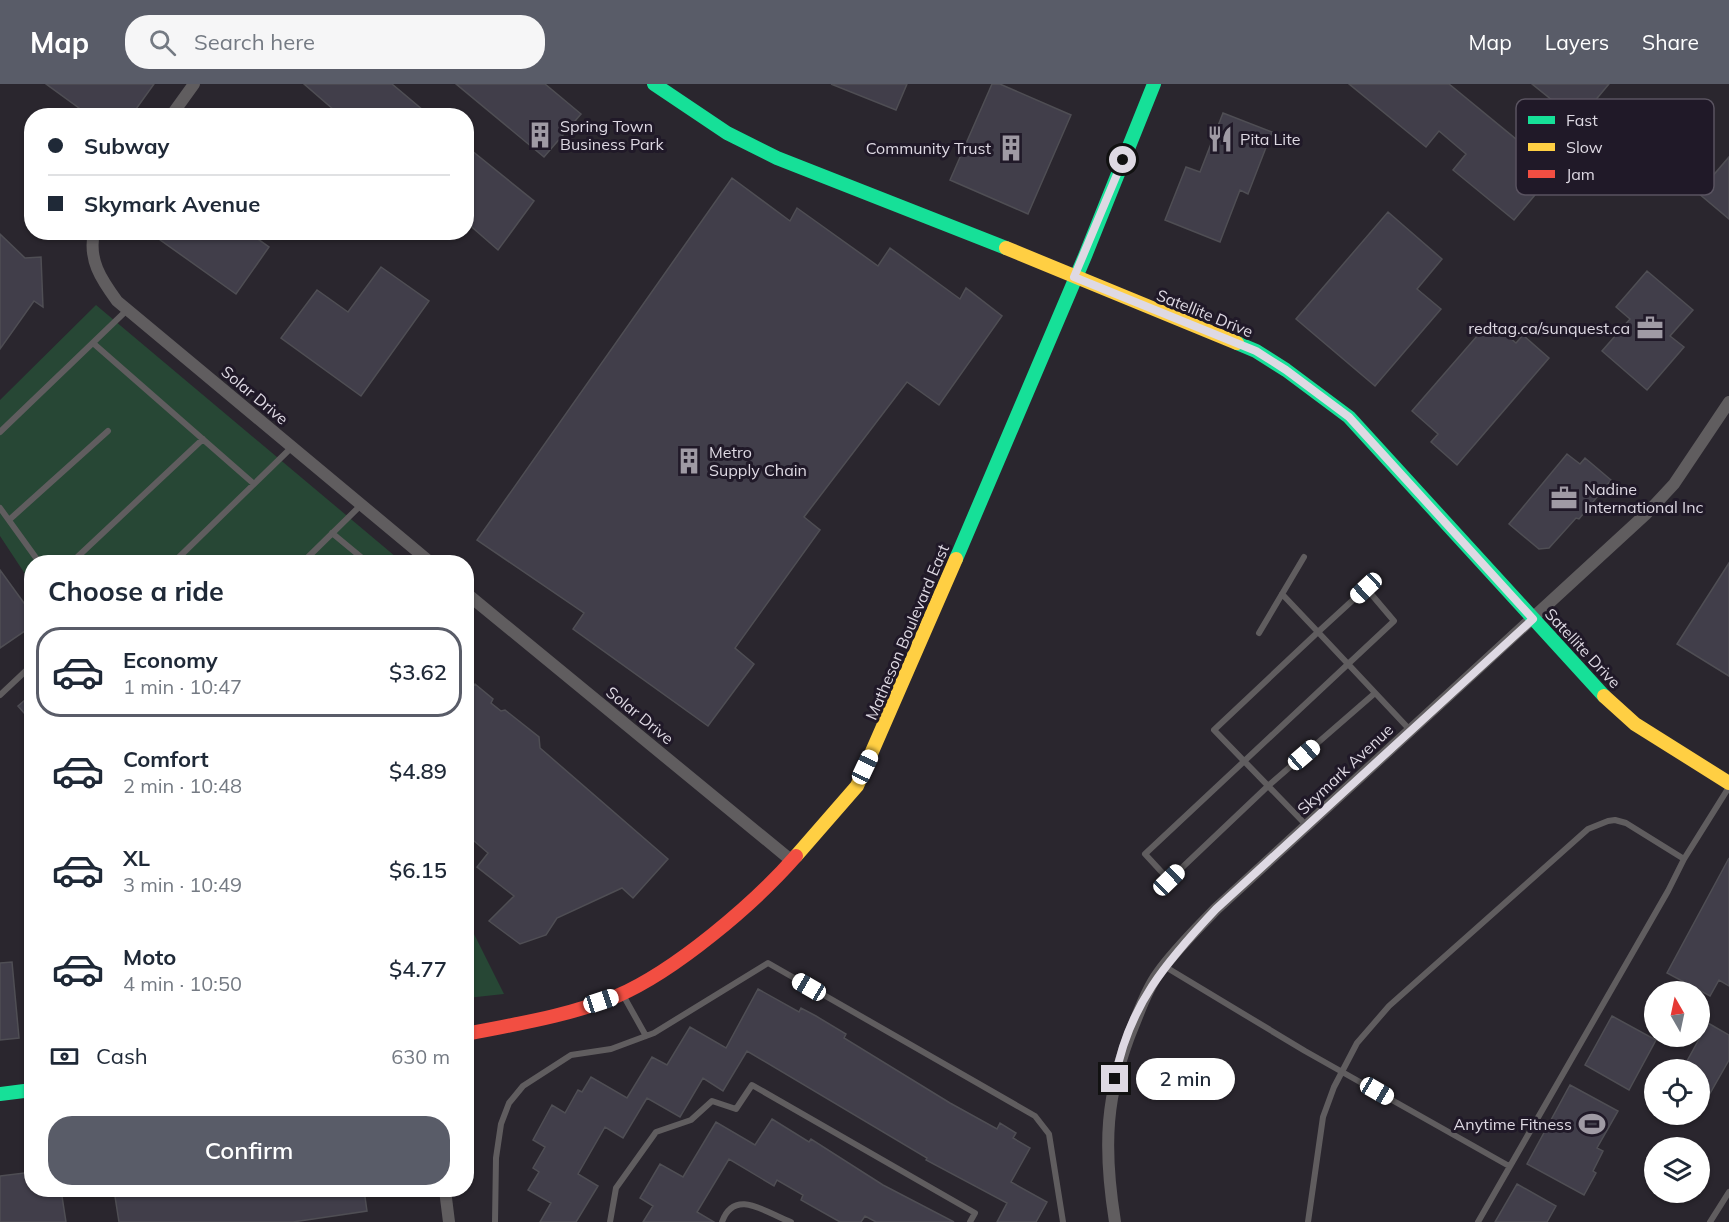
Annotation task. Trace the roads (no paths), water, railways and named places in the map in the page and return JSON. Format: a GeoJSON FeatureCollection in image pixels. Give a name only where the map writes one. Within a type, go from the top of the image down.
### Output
{"type":"FeatureCollection","features":[{"type":"Feature","properties":{"kind":"street"},"geometry":{"type":"LineString","coordinates":[[177,108],[194,84]]}},
{"type":"Feature","properties":{"kind":"street","name":"Satellite Drive"},"geometry":{"type":"LineString","coordinates":[[654,84],[751,147],[1256,351],[1286,370],[1349,417],[1596,689],[1635,724],[1729,785]]}},
{"type":"Feature","properties":{"kind":"street","name":"Matheson Boulevard East"},"geometry":{"type":"LineString","coordinates":[[474,1032],[545,1018],[621,993],[670,965],[717,932],[792,861],[857,786],[891,712],[1154,84]]}},
{"type":"Feature","properties":{"kind":"street","name":"Solar Drive"},"geometry":{"type":"LineString","coordinates":[[94,240],[93,257],[97,273],[117,301],[422,555]]}},
{"type":"Feature","properties":{"kind":"street","name":"Skymark Avenue"},"geometry":{"type":"LineString","coordinates":[[1115,1222],[1110,1188],[1108,1115],[1118,1062],[1145,997],[1164,966],[1216,909],[1533,619],[1674,484],[1729,402]]}},
{"type":"Feature","properties":{"kind":"street","name":"Solar Drive"},"geometry":{"type":"LineString","coordinates":[[474,599],[792,861]]}},
{"type":"Feature","properties":{"kind":"street"},"geometry":{"type":"LineString","coordinates":[[0,1094],[24,1091]]}},
{"type":"Feature","properties":{"kind":"street"},"geometry":{"type":"LineString","coordinates":[[446,1197],[449,1222]]}},
{"type":"Feature","properties":{"kind":"lane"},"geometry":{"type":"LineString","coordinates":[[0,432],[128,310]]}},
{"type":"Feature","properties":{"kind":"lane"},"geometry":{"type":"LineString","coordinates":[[93,343],[254,484]]}},
{"type":"Feature","properties":{"kind":"lane"},"geometry":{"type":"LineString","coordinates":[[9,520],[108,431]]}},
{"type":"Feature","properties":{"kind":"lane"},"geometry":{"type":"LineString","coordinates":[[79,555],[203,439]]}},
{"type":"Feature","properties":{"kind":"lane"},"geometry":{"type":"LineString","coordinates":[[181,555],[292,447]]}},
{"type":"Feature","properties":{"kind":"lane"},"geometry":{"type":"LineString","coordinates":[[310,555],[361,504]]}},
{"type":"Feature","properties":{"kind":"lane"},"geometry":{"type":"LineString","coordinates":[[0,508],[34,555]]}},
{"type":"Feature","properties":{"kind":"lane"},"geometry":{"type":"LineString","coordinates":[[332,533],[359,555]]}},
{"type":"Feature","properties":{"kind":"lane"},"geometry":{"type":"LineString","coordinates":[[1259,633],[1305,557]]}},
{"type":"Feature","properties":{"kind":"lane"},"geometry":{"type":"LineString","coordinates":[[1306,826],[1268,786],[1246,762],[1214,730],[1366,588],[1394,621],[1246,762],[1145,854],[1169,880],[1268,786],[1375,693]]}},
{"type":"Feature","properties":{"kind":"lane"},"geometry":{"type":"LineString","coordinates":[[1282,594],[1411,731]]}},
{"type":"Feature","properties":{"kind":"lane"},"geometry":{"type":"LineString","coordinates":[[0,695],[24,672]]}},
{"type":"Feature","properties":{"kind":"lane"},"geometry":{"type":"LineString","coordinates":[[1478,1222],[1668,891],[1683,859],[1729,785]]}},
{"type":"Feature","properties":{"kind":"lane"},"geometry":{"type":"LineString","coordinates":[[1308,1222],[1323,1118],[1342,1070],[1357,1042],[1389,1006],[1588,829],[1615,820],[1626,823],[1683,859]]}},
{"type":"Feature","properties":{"kind":"lane"},"geometry":{"type":"LineString","coordinates":[[495,1222],[496,1158],[501,1124],[509,1103],[523,1086],[570,1055],[611,1049],[646,1036],[768,963],[1035,1116],[1049,1134],[1063,1222]]}},
{"type":"Feature","properties":{"kind":"lane"},"geometry":{"type":"LineString","coordinates":[[1164,966],[1305,1051],[1509,1166]]}},
{"type":"Feature","properties":{"kind":"lane"},"geometry":{"type":"LineString","coordinates":[[621,993],[646,1036]]}},
{"type":"Feature","properties":{"kind":"lane"},"geometry":{"type":"LineString","coordinates":[[610,1222],[616,1188],[656,1132],[691,1120],[712,1101],[736,1109],[752,1085],[975,1213],[970,1222]]}},
{"type":"Feature","properties":{"kind":"lane"},"geometry":{"type":"LineString","coordinates":[[1710,1222],[1729,1192]]}},
{"type":"Feature","properties":{"kind":"lane"},"geometry":{"type":"LineString","coordinates":[[722,1222],[734,1207],[749,1203],[792,1222]]}},
{"type":"Feature","properties":{"kind":"place","name":"Spring Town Business Park"},"geometry":{"type":"Point","coordinates":[540,135]}},
{"type":"Feature","properties":{"kind":"place","name":"Pita Lite"},"geometry":{"type":"Point","coordinates":[1220,139]}},
{"type":"Feature","properties":{"kind":"place","name":"Community Trust"},"geometry":{"type":"Point","coordinates":[1011,148]}},
{"type":"Feature","properties":{"kind":"place","name":"redtag.ca/sunquest.ca"},"geometry":{"type":"Point","coordinates":[1650,328]}},
{"type":"Feature","properties":{"kind":"place","name":"Metro Supply Chain"},"geometry":{"type":"Point","coordinates":[689,461]}},
{"type":"Feature","properties":{"kind":"place","name":"Nadine International Inc"},"geometry":{"type":"Point","coordinates":[1564,498]}},
{"type":"Feature","properties":{"kind":"place","name":"Anytime Fitness"},"geometry":{"type":"Point","coordinates":[1592,1124]}}]}
